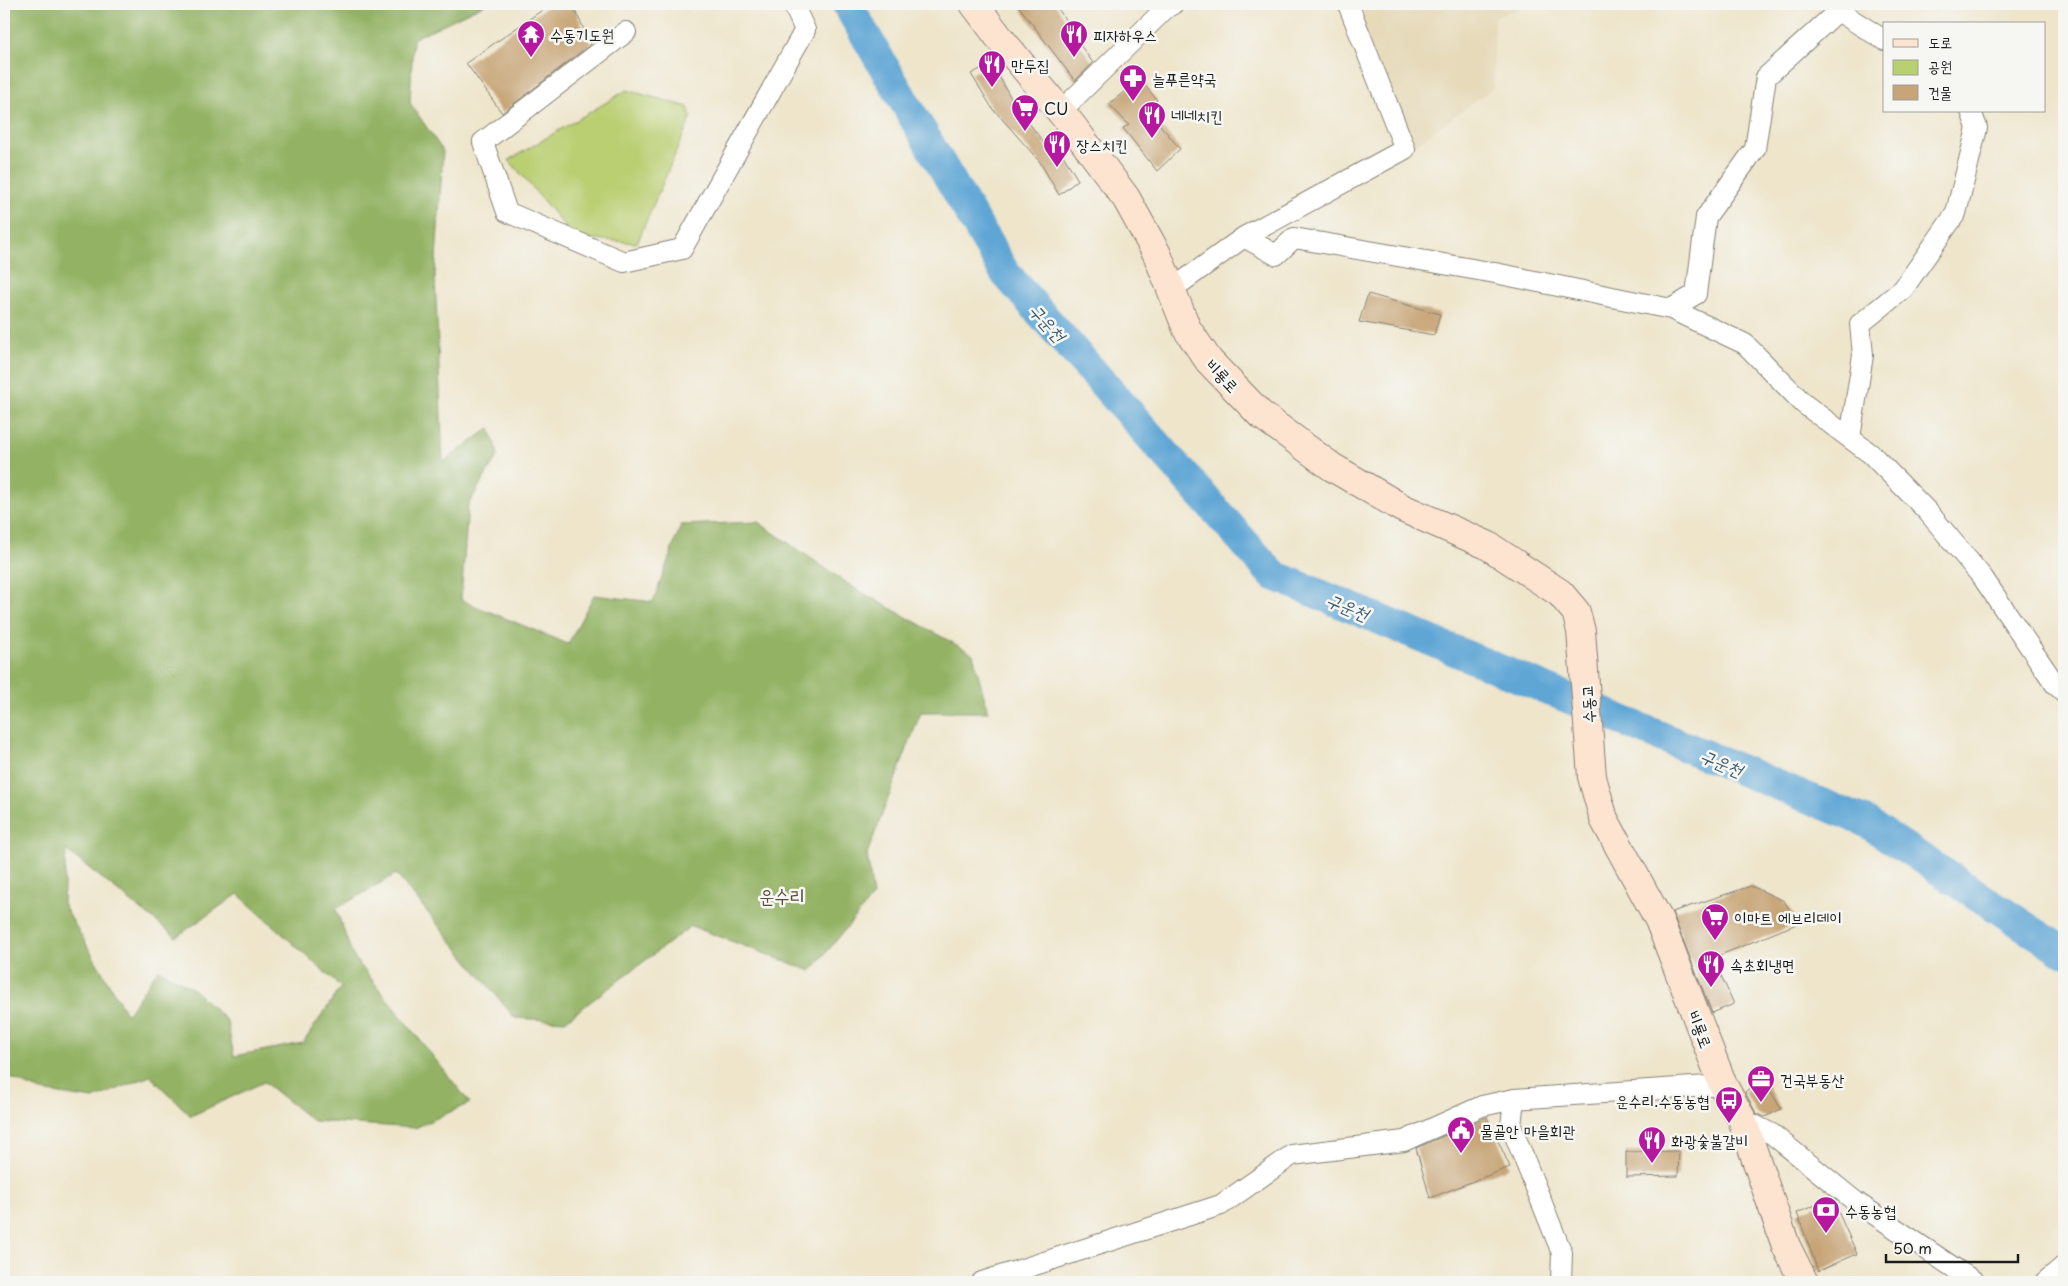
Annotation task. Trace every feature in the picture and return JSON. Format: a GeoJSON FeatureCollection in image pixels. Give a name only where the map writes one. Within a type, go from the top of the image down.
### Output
{"type":"FeatureCollection","features":[{"type":"Feature","properties":{"kind":"main road","name":"비룡로"},"geometry":{"type":"LineString","coordinates":[[974,4],[998,36],[1061,111],[1126,198],[1157,254],[1187,329],[1208,361],[1260,414],[1332,467],[1402,508],[1487,545],[1560,593],[1576,612],[1581,631]]}},
{"type":"Feature","properties":{"kind":"main road","name":"수동교"},"geometry":{"type":"LineString","coordinates":[[1581,631],[1592,777]]}},
{"type":"Feature","properties":{"kind":"main road","name":"비룡로"},"geometry":{"type":"LineString","coordinates":[[1592,777],[1604,819],[1659,920],[1723,1085],[1742,1119],[1786,1246],[1804,1282]]}},
{"type":"Feature","properties":{"kind":"street"},"geometry":{"type":"LineString","coordinates":[[626,32],[483,142],[507,212],[624,262],[682,249],[805,30],[793,4]]}},
{"type":"Feature","properties":{"kind":"street"},"geometry":{"type":"LineString","coordinates":[[1061,111],[1166,8],[1173,4]]}},
{"type":"Feature","properties":{"kind":"street"},"geometry":{"type":"LineString","coordinates":[[1171,290],[1244,237],[1405,149],[1348,4]]}},
{"type":"Feature","properties":{"kind":"street"},"geometry":{"type":"LineString","coordinates":[[1671,309],[1696,294],[1706,217],[1755,148],[1766,77],[1838,11],[1883,39]]}},
{"type":"Feature","properties":{"kind":"street"},"geometry":{"type":"LineString","coordinates":[[1850,438],[1863,355],[1860,324],[1903,289],[1956,213],[1977,128],[1971,112]]}},
{"type":"Feature","properties":{"kind":"street"},"geometry":{"type":"LineString","coordinates":[[1244,237],[1276,255],[1294,238],[1495,273],[1671,309],[1745,344],[1804,404],[1872,454],[1928,512],[1983,578],[2055,684],[2064,692]]}},
{"type":"Feature","properties":{"kind":"street"},"geometry":{"type":"LineString","coordinates":[[982,1282],[1221,1205],[1292,1155],[1404,1141],[1482,1106],[1514,1099],[1723,1085]]}},
{"type":"Feature","properties":{"kind":"street"},"geometry":{"type":"LineString","coordinates":[[1514,1099],[1511,1126],[1562,1253],[1561,1282]]}},
{"type":"Feature","properties":{"kind":"street"},"geometry":{"type":"LineString","coordinates":[[1742,1119],[1772,1134],[1856,1202],[1975,1282]]}},
{"type":"Feature","properties":{"kind":"street"},"geometry":{"type":"LineString","coordinates":[[2045,1282],[2064,1266]]}},
{"type":"Feature","properties":{"kind":"shaded area"},"geometry":{"type":"Polygon","coordinates":[[[1354,4],[1528,4],[1495,18],[1493,88],[1415,145],[1402,146],[1354,4]]]}},
{"type":"Feature","properties":{"kind":"green space"},"geometry":{"type":"Polygon","coordinates":[[[4,4],[485,4],[413,39],[410,103],[443,151],[435,275],[443,462],[490,428],[498,455],[468,505],[461,600],[568,644],[594,595],[653,602],[681,525],[758,522],[854,588],[973,654],[988,712],[921,712],[867,854],[873,896],[811,971],[691,926],[565,1021],[515,1018],[396,874],[336,909],[353,956],[470,1103],[415,1128],[313,1121],[264,1082],[191,1116],[150,1076],[93,1099],[41,1091],[4,1075],[4,4]],[[66,850],[63,904],[127,1015],[158,969],[192,988],[227,1021],[234,1056],[303,1043],[341,987],[238,894],[176,937],[66,850]]]}},
{"type":"Feature","properties":{"kind":"green space"},"geometry":{"type":"Polygon","coordinates":[[[627,90],[688,107],[691,117],[637,243],[574,237],[509,160],[627,90]]]}},
{"type":"Feature","properties":{"kind":"building","name":"수동기도원"},"geometry":{"type":"Polygon","coordinates":[[[551,4],[572,4],[591,44],[502,113],[466,63],[551,4]]]}},
{"type":"Feature","properties":{"kind":"building"},"geometry":{"type":"Polygon","coordinates":[[[1017,4],[1055,4],[1070,27],[1068,28],[1093,63],[1075,81],[1017,4]]]}},
{"type":"Feature","properties":{"kind":"building"},"geometry":{"type":"Polygon","coordinates":[[[992,63],[1013,102],[1048,148],[1055,142],[1078,180],[1059,195],[1040,162],[994,111],[971,74],[992,63]]]}},
{"type":"Feature","properties":{"kind":"building","name":"네네치킨"},"geometry":{"type":"Polygon","coordinates":[[[1140,79],[1157,100],[1146,108],[1180,149],[1157,171],[1123,128],[1129,125],[1109,104],[1140,79]]]}},
{"type":"Feature","properties":{"kind":"building"},"geometry":{"type":"Polygon","coordinates":[[[1368,294],[1440,314],[1434,335],[1359,322],[1368,294]]]}},
{"type":"Feature","properties":{"kind":"building","name":"이마트 에브리데이"},"geometry":{"type":"Polygon","coordinates":[[[1751,886],[1784,901],[1799,923],[1713,958],[1734,1004],[1712,1013],[1672,912],[1751,886]]]}},
{"type":"Feature","properties":{"kind":"building","name":"건국부동산"},"geometry":{"type":"Polygon","coordinates":[[[1763,1078],[1781,1109],[1765,1117],[1756,1113],[1745,1092],[1763,1078]]]}},
{"type":"Feature","properties":{"kind":"building","name":"물골안 마을회관"},"geometry":{"type":"Polygon","coordinates":[[[1487,1117],[1510,1167],[1430,1198],[1416,1148],[1487,1117]]]}},
{"type":"Feature","properties":{"kind":"building","name":"화광숯불갈비"},"geometry":{"type":"Polygon","coordinates":[[[1679,1151],[1678,1176],[1626,1177],[1626,1152],[1679,1151]]]}},
{"type":"Feature","properties":{"kind":"building","name":"수동농협"},"geometry":{"type":"Polygon","coordinates":[[[1832,1198],[1857,1254],[1818,1271],[1797,1213],[1832,1198]]]}},
{"type":"Feature","properties":{"kind":"waterway","name":"구운천"},"geometry":{"type":"LineString","coordinates":[[847,4],[1005,273],[1273,575],[1866,822],[2064,952]]}},
{"type":"Feature","properties":{"kind":"place","name":"수동기도원"},"geometry":{"type":"Point","coordinates":[531,58]}},
{"type":"Feature","properties":{"kind":"place","name":"피자하우스"},"geometry":{"type":"Point","coordinates":[1074,58]}},
{"type":"Feature","properties":{"kind":"place","name":"만두집"},"geometry":{"type":"Point","coordinates":[992,88]}},
{"type":"Feature","properties":{"kind":"place","name":"늘푸른약국"},"geometry":{"type":"Point","coordinates":[1133,102]}},
{"type":"Feature","properties":{"kind":"place","name":"CU"},"geometry":{"type":"Point","coordinates":[1025,132]}},
{"type":"Feature","properties":{"kind":"place","name":"네네치킨"},"geometry":{"type":"Point","coordinates":[1152,139]}},
{"type":"Feature","properties":{"kind":"place","name":"장스치킨"},"geometry":{"type":"Point","coordinates":[1057,168]}},
{"type":"Feature","properties":{"kind":"place","name":"이마트 에브리데이"},"geometry":{"type":"Point","coordinates":[1715,941]}},
{"type":"Feature","properties":{"kind":"place","name":"속초회냉면"},"geometry":{"type":"Point","coordinates":[1711,988]}},
{"type":"Feature","properties":{"kind":"place","name":"건국부동산"},"geometry":{"type":"Point","coordinates":[1761,1103]}},
{"type":"Feature","properties":{"kind":"place","name":"운수리.수동농협"},"geometry":{"type":"Point","coordinates":[1729,1124]}},
{"type":"Feature","properties":{"kind":"place","name":"물골안 마을회관"},"geometry":{"type":"Point","coordinates":[1461,1154]}},
{"type":"Feature","properties":{"kind":"place","name":"화광숯불갈비"},"geometry":{"type":"Point","coordinates":[1652,1164]}},
{"type":"Feature","properties":{"kind":"place","name":"수동농협"},"geometry":{"type":"Point","coordinates":[1826,1234]}},
{"type":"Feature","properties":{"kind":"district","name":"운수리"},"geometry":{"type":"Point","coordinates":[782,895]}}]}
